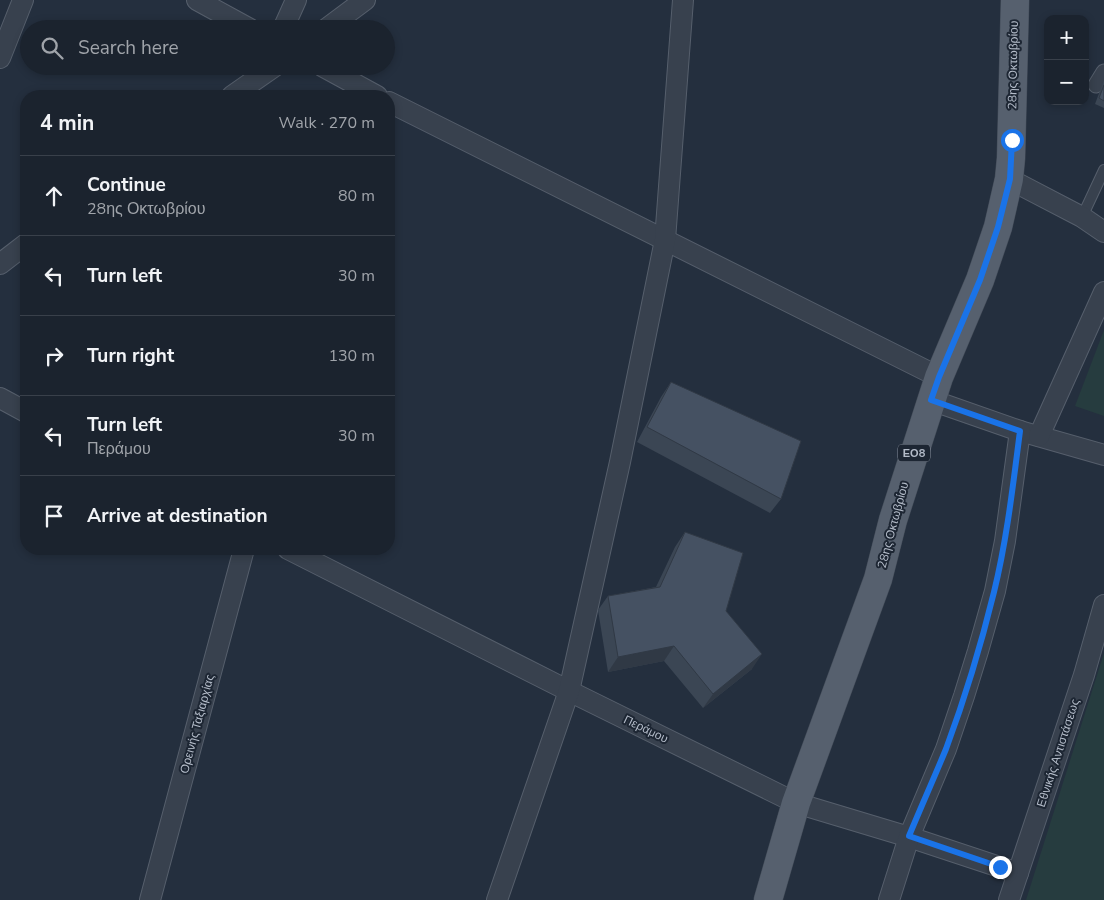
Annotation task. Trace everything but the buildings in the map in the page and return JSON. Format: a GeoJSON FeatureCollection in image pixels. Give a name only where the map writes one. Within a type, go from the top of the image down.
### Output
{"type":"FeatureCollection","features":[{"type":"Feature","properties":{"kind":"main road","name":"28ης Οκτωβρίου"},"geometry":{"type":"LineString","coordinates":[[768,900],[796,803],[878,580],[892,520],[935,389],[980,280],[998,227],[1010,179],[1014,0]]}},
{"type":"Feature","properties":{"kind":"street"},"geometry":{"type":"LineString","coordinates":[[0,58],[24,0]]}},
{"type":"Feature","properties":{"kind":"street"},"geometry":{"type":"LineString","coordinates":[[197,0],[234,20]]}},
{"type":"Feature","properties":{"kind":"street"},"geometry":{"type":"LineString","coordinates":[[287,20],[296,0]]}},
{"type":"Feature","properties":{"kind":"street"},"geometry":{"type":"LineString","coordinates":[[338,20],[365,0]]}},
{"type":"Feature","properties":{"kind":"street"},"geometry":{"type":"LineString","coordinates":[[497,900],[569,691],[620,462],[665,240],[683,0]]}},
{"type":"Feature","properties":{"kind":"street"},"geometry":{"type":"LineString","coordinates":[[1096,85],[1104,72]]}},
{"type":"Feature","properties":{"kind":"street"},"geometry":{"type":"LineString","coordinates":[[241,90],[262,75]]}},
{"type":"Feature","properties":{"kind":"street"},"geometry":{"type":"LineString","coordinates":[[336,75],[360,90]]}},
{"type":"Feature","properties":{"kind":"street"},"geometry":{"type":"LineString","coordinates":[[395,105],[665,240],[935,389],[1030,433],[1104,455]]}},
{"type":"Feature","properties":{"kind":"street"},"geometry":{"type":"LineString","coordinates":[[1010,179],[1082,217],[1104,232]]}},
{"type":"Feature","properties":{"kind":"street"},"geometry":{"type":"LineString","coordinates":[[0,264],[20,249]]}},
{"type":"Feature","properties":{"kind":"street"},"geometry":{"type":"LineString","coordinates":[[888,900],[909,836],[946,748],[981,642],[1030,433],[1104,292]]}},
{"type":"Feature","properties":{"kind":"street"},"geometry":{"type":"LineString","coordinates":[[0,398],[20,409]]}},
{"type":"Feature","properties":{"kind":"street","name":"Ορεινής Ταξιαρχίας"},"geometry":{"type":"LineString","coordinates":[[150,900],[242,555]]}},
{"type":"Feature","properties":{"kind":"street","name":"Περάμου"},"geometry":{"type":"LineString","coordinates":[[300,555],[796,803],[909,836],[1018,873]]}},
{"type":"Feature","properties":{"kind":"street","name":"Εθνικής Αντιστάσεως"},"geometry":{"type":"LineString","coordinates":[[1008,900],[1084,675],[1104,605]]}},
{"type":"Feature","properties":{"kind":"lane"},"geometry":{"type":"LineString","coordinates":[[1082,217],[1104,170]]}},
{"type":"Feature","properties":{"kind":"green space"},"geometry":{"type":"Polygon","coordinates":[[[1104,330],[1104,416],[1075,406],[1104,330]]]}},
{"type":"Feature","properties":{"kind":"green space"},"geometry":{"type":"Polygon","coordinates":[[[1104,653],[1104,900],[1026,900],[1104,653]]]}},
{"type":"Feature","properties":{"kind":"route"},"geometry":{"type":"LineString","coordinates":[[1000,867],[909,836],[946,748],[964,696],[994,591],[1005,541],[1020,431],[931,400],[980,280],[1003,212],[1010,179],[1012,140]]}}]}
